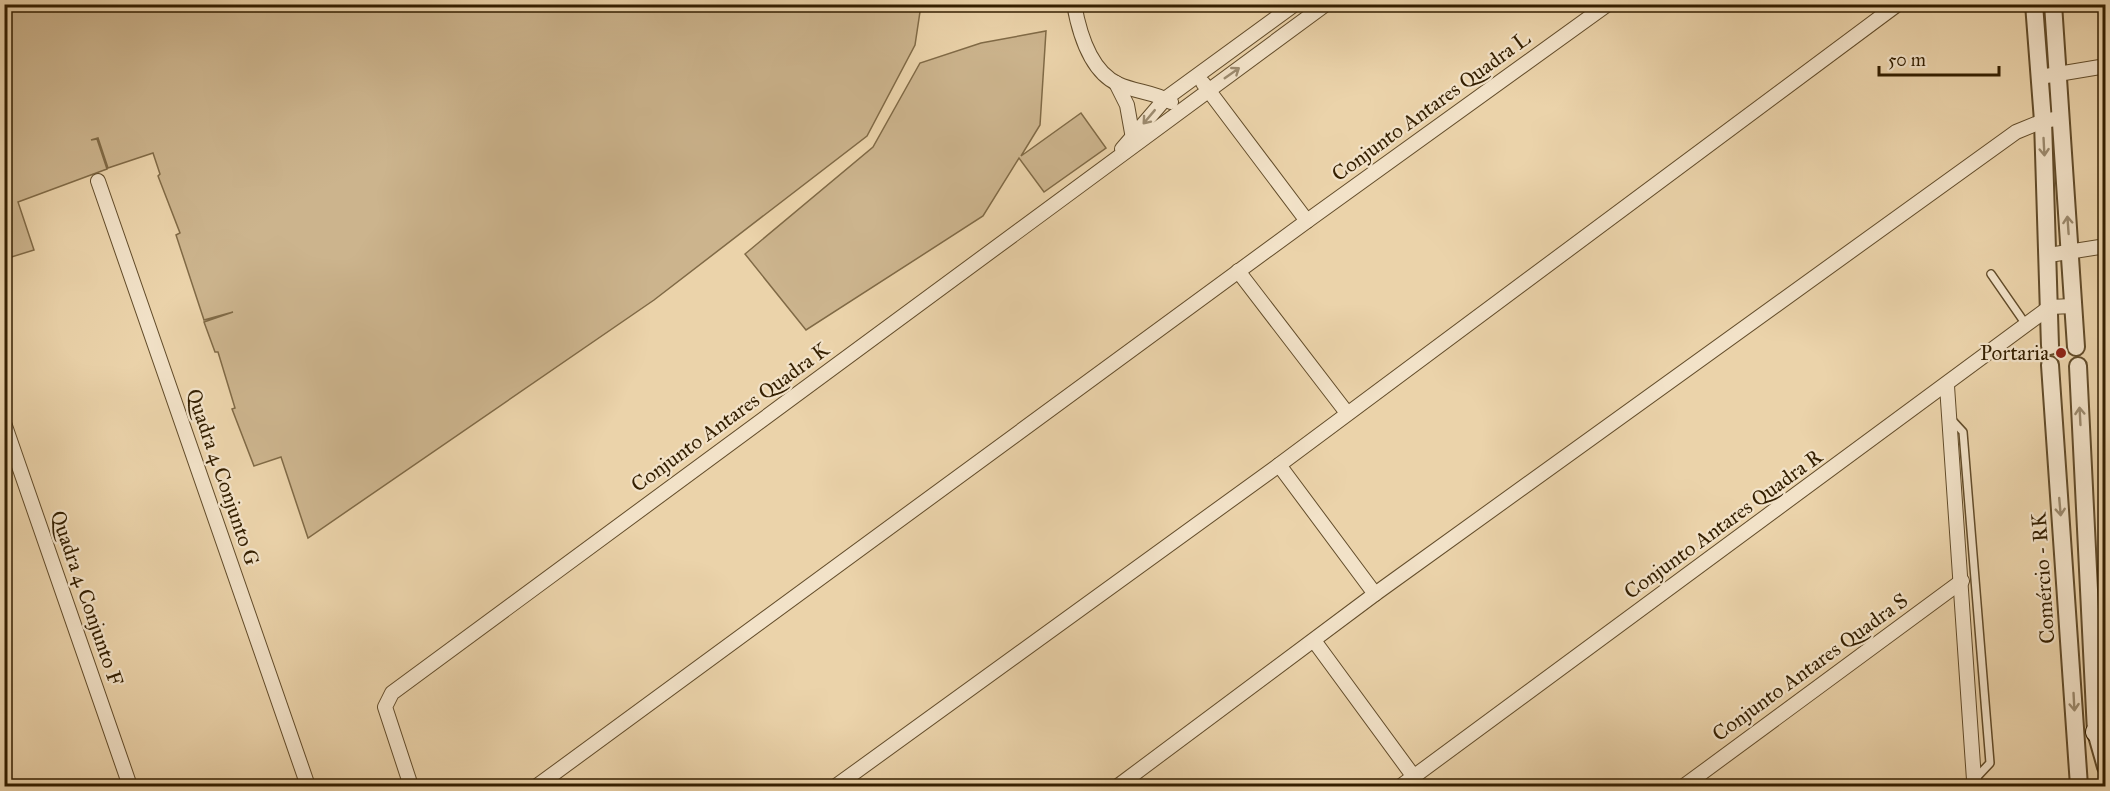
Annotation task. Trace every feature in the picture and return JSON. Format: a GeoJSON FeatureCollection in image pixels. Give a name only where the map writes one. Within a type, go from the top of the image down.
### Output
{"type":"FeatureCollection","features":[{"type":"Feature","properties":{"kind":"street"},"geometry":{"type":"LineString","coordinates":[[1074,4],[1079,34],[1093,60],[1116,83],[1127,105],[1134,142]]}},
{"type":"Feature","properties":{"kind":"street"},"geometry":{"type":"LineString","coordinates":[[1134,142],[1165,99],[1294,4]]}},
{"type":"Feature","properties":{"kind":"street"},"geometry":{"type":"LineString","coordinates":[[1134,142],[1326,4]]}},
{"type":"Feature","properties":{"kind":"street","name":"Conjunto Antares Quadra L"},"geometry":{"type":"LineString","coordinates":[[537,786],[1307,220],[1608,4]]}},
{"type":"Feature","properties":{"kind":"street"},"geometry":{"type":"LineString","coordinates":[[836,786],[1279,465],[1898,4]]}},
{"type":"Feature","properties":{"kind":"street"},"geometry":{"type":"LineString","coordinates":[[2034,4],[2043,121],[2049,255],[2050,346]]}},
{"type":"Feature","properties":{"kind":"street"},"geometry":{"type":"LineString","coordinates":[[2053,4],[2076,346]]}},
{"type":"Feature","properties":{"kind":"street"},"geometry":{"type":"LineString","coordinates":[[2040,77],[2059,76],[2106,66]]}},
{"type":"Feature","properties":{"kind":"street"},"geometry":{"type":"LineString","coordinates":[[1198,76],[1307,220]]}},
{"type":"Feature","properties":{"kind":"street"},"geometry":{"type":"LineString","coordinates":[[1116,83],[1165,99],[1182,109]]}},
{"type":"Feature","properties":{"kind":"street"},"geometry":{"type":"LineString","coordinates":[[1118,786],[1315,642],[1375,594],[2016,132],[2043,121],[2061,118]]}},
{"type":"Feature","properties":{"kind":"street","name":"Conjunto Antares Quadra K"},"geometry":{"type":"LineString","coordinates":[[411,786],[385,707],[392,693],[1106,166],[1134,142]]}},
{"type":"Feature","properties":{"kind":"street","name":"Quadra 4 Conjunto G"},"geometry":{"type":"LineString","coordinates":[[98,181],[308,786]]}},
{"type":"Feature","properties":{"kind":"street"},"geometry":{"type":"LineString","coordinates":[[2049,255],[2106,246]]}},
{"type":"Feature","properties":{"kind":"street"},"geometry":{"type":"LineString","coordinates":[[1238,271],[1347,413]]}},
{"type":"Feature","properties":{"kind":"street"},"geometry":{"type":"LineString","coordinates":[[2050,307],[2073,306]]}},
{"type":"Feature","properties":{"kind":"street","name":"Conjunto Antares Quadra R"},"geometry":{"type":"LineString","coordinates":[[1401,786],[1947,386],[2050,307]]}},
{"type":"Feature","properties":{"kind":"street","name":"Comércio - RK"},"geometry":{"type":"LineString","coordinates":[[2050,365],[2079,786]]}},
{"type":"Feature","properties":{"kind":"street","name":"Comércio - RK"},"geometry":{"type":"LineString","coordinates":[[2078,366],[2090,617],[2106,767]]}},
{"type":"Feature","properties":{"kind":"street"},"geometry":{"type":"LineString","coordinates":[[1947,386],[1962,581],[1973,783]]}},
{"type":"Feature","properties":{"kind":"street","name":"Quadra 4 Conjunto F"},"geometry":{"type":"LineString","coordinates":[[4,423],[130,786]]}},
{"type":"Feature","properties":{"kind":"street"},"geometry":{"type":"LineString","coordinates":[[2055,441],[2081,441]]}},
{"type":"Feature","properties":{"kind":"street"},"geometry":{"type":"LineString","coordinates":[[1279,465],[1375,594]]}},
{"type":"Feature","properties":{"kind":"street"},"geometry":{"type":"LineString","coordinates":[[2056,468],[2082,467]]}},
{"type":"Feature","properties":{"kind":"street","name":"Conjunto Antares Quadra S"},"geometry":{"type":"LineString","coordinates":[[1684,786],[1962,581]]}},
{"type":"Feature","properties":{"kind":"street"},"geometry":{"type":"LineString","coordinates":[[2069,620],[2090,617]]}},
{"type":"Feature","properties":{"kind":"street"},"geometry":{"type":"LineString","coordinates":[[1315,642],[1414,777]]}},
{"type":"Feature","properties":{"kind":"lane"},"geometry":{"type":"LineString","coordinates":[[1991,274],[2027,326]]}},
{"type":"Feature","properties":{"kind":"lane"},"geometry":{"type":"LineString","coordinates":[[1949,417],[1963,432],[1990,763],[1973,783]]}},
{"type":"Feature","properties":{"kind":"shaded area"},"geometry":{"type":"Polygon","coordinates":[[[4,5],[921,5],[915,45],[867,136],[654,300],[308,538],[281,457],[254,466],[232,409],[235,408],[218,352],[215,352],[204,322],[233,312],[204,320],[176,235],[180,233],[158,176],[160,174],[153,153],[108,168],[98,138],[91,140],[97,139],[107,169],[18,202],[34,250],[5,259],[4,5]]]}},
{"type":"Feature","properties":{"kind":"shaded area"},"geometry":{"type":"Polygon","coordinates":[[[1046,31],[1040,125],[1021,156],[1081,113],[1106,148],[1044,192],[1019,158],[983,216],[806,330],[745,254],[873,147],[920,63],[981,43],[1046,31]]]}},
{"type":"Feature","properties":{"kind":"place","name":"Portaria"},"geometry":{"type":"Point","coordinates":[2061,353]}}]}
